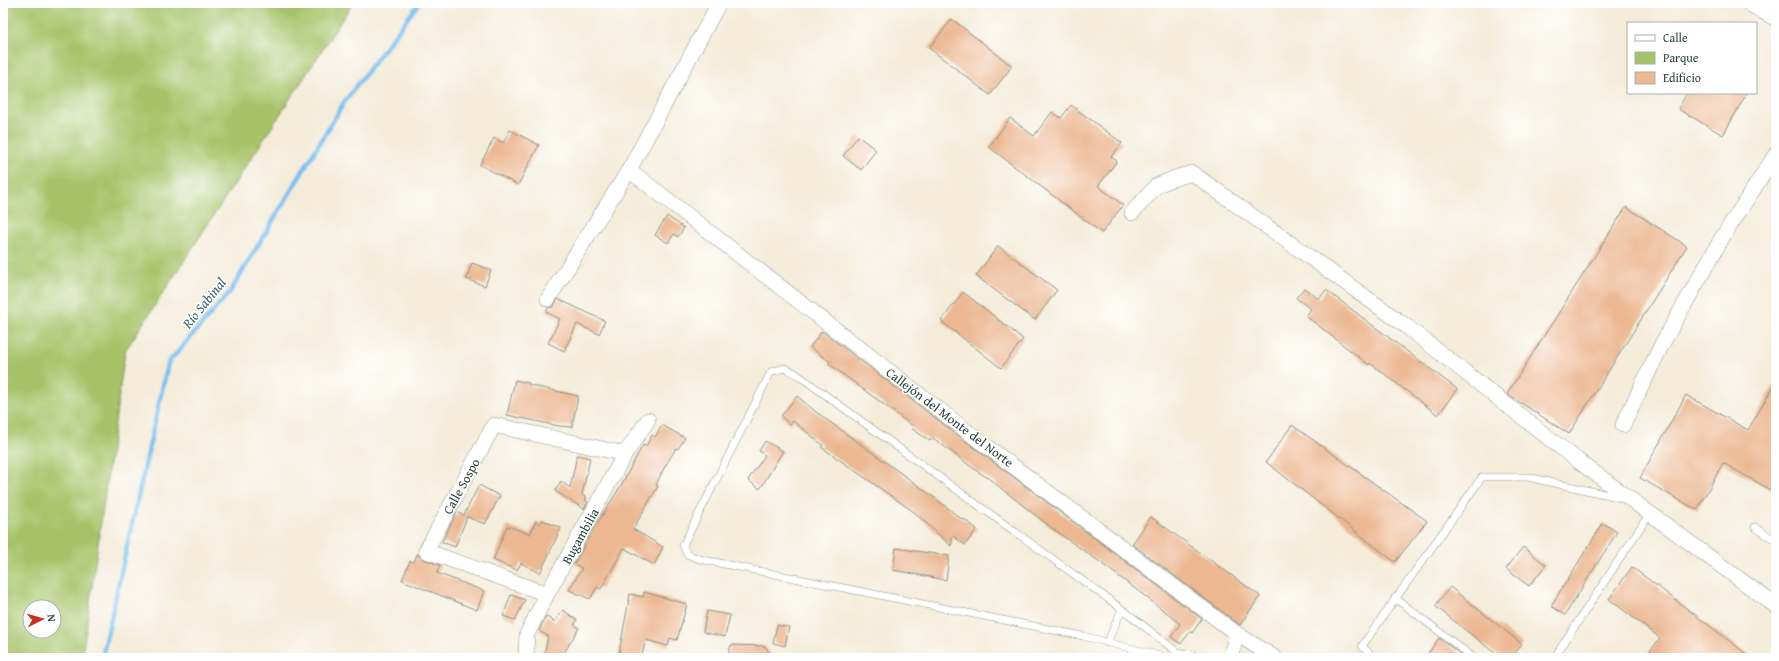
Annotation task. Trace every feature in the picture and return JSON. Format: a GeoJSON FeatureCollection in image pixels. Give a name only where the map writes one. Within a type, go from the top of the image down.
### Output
{"type":"FeatureCollection","features":[{"type":"Feature","properties":{"kind":"street"},"geometry":{"type":"LineString","coordinates":[[548,299],[629,170],[720,3]]}},
{"type":"Feature","properties":{"kind":"street"},"geometry":{"type":"LineString","coordinates":[[1748,3],[1776,19]]}},
{"type":"Feature","properties":{"kind":"street"},"geometry":{"type":"LineString","coordinates":[[1623,425],[1662,344],[1722,238],[1776,154]]}},
{"type":"Feature","properties":{"kind":"street","name":"Callejón del Monte del Norte"},"geometry":{"type":"LineString","coordinates":[[629,170],[971,434],[1237,634],[1275,658]]}},
{"type":"Feature","properties":{"kind":"street"},"geometry":{"type":"LineString","coordinates":[[1132,213],[1156,186],[1192,173],[1406,326],[1497,398],[1776,606]]}},
{"type":"Feature","properties":{"kind":"street","name":"Bugambilia"},"geometry":{"type":"LineString","coordinates":[[526,658],[527,634],[547,594],[625,454],[648,420]]}},
{"type":"Feature","properties":{"kind":"street","name":"Calle Sospo"},"geometry":{"type":"LineString","coordinates":[[547,594],[426,551],[494,425],[625,454]]}},
{"type":"Feature","properties":{"kind":"street"},"geometry":{"type":"LineString","coordinates":[[1230,658],[1237,634]]}},
{"type":"Feature","properties":{"kind":"lane"},"geometry":{"type":"LineString","coordinates":[[1168,658],[1083,636],[699,559],[687,554],[683,545],[772,372],[784,368],[802,378],[1122,609],[1175,655],[1207,658]]}},
{"type":"Feature","properties":{"kind":"lane"},"geometry":{"type":"LineString","coordinates":[[1374,658],[1362,646],[1482,477],[1527,477],[1632,500]]}},
{"type":"Feature","properties":{"kind":"lane"},"geometry":{"type":"LineString","coordinates":[[1554,658],[1650,513]]}},
{"type":"Feature","properties":{"kind":"lane"},"geometry":{"type":"LineString","coordinates":[[1755,527],[1776,541]]}},
{"type":"Feature","properties":{"kind":"lane"},"geometry":{"type":"LineString","coordinates":[[1396,598],[1474,658]]}},
{"type":"Feature","properties":{"kind":"lane"},"geometry":{"type":"LineString","coordinates":[[1106,643],[1122,609]]}},
{"type":"Feature","properties":{"kind":"green space"},"geometry":{"type":"Polygon","coordinates":[[[3,3],[353,3],[125,351],[82,658],[3,658],[3,3]]]}},
{"type":"Feature","properties":{"kind":"building"},"geometry":{"type":"Polygon","coordinates":[[[952,19],[1012,66],[990,95],[929,48],[952,19]]]}},
{"type":"Feature","properties":{"kind":"building"},"geometry":{"type":"Polygon","coordinates":[[[1686,94],[1746,94],[1723,135],[1678,109],[1686,94]]]}},
{"type":"Feature","properties":{"kind":"building"},"geometry":{"type":"Polygon","coordinates":[[[1071,105],[1122,143],[1111,157],[1117,161],[1098,186],[1123,205],[1102,233],[989,147],[1010,118],[1034,136],[1052,112],[1061,118],[1071,105]]]}},
{"type":"Feature","properties":{"kind":"building"},"geometry":{"type":"Polygon","coordinates":[[[510,130],[539,145],[518,185],[480,165],[494,138],[503,143],[510,130]]]}},
{"type":"Feature","properties":{"kind":"building"},"geometry":{"type":"Polygon","coordinates":[[[858,136],[876,150],[861,170],[843,156],[858,136]]]}},
{"type":"Feature","properties":{"kind":"building"},"geometry":{"type":"Polygon","coordinates":[[[1626,207],[1687,246],[1569,434],[1507,394],[1626,207]]]}},
{"type":"Feature","properties":{"kind":"building"},"geometry":{"type":"Polygon","coordinates":[[[667,216],[684,228],[678,237],[674,234],[668,243],[655,235],[667,216]]]}},
{"type":"Feature","properties":{"kind":"building"},"geometry":{"type":"Polygon","coordinates":[[[998,246],[1057,290],[1035,320],[976,276],[998,246]]]}},
{"type":"Feature","properties":{"kind":"building"},"geometry":{"type":"Polygon","coordinates":[[[472,263],[491,270],[485,286],[466,279],[472,263]]]}},
{"type":"Feature","properties":{"kind":"building"},"geometry":{"type":"Polygon","coordinates":[[[1304,288],[1319,299],[1326,290],[1457,389],[1438,415],[1370,363],[1369,365],[1306,316],[1311,309],[1296,298],[1304,288]]]}},
{"type":"Feature","properties":{"kind":"building"},"geometry":{"type":"Polygon","coordinates":[[[963,292],[1023,339],[1001,368],[941,321],[963,292]]]}},
{"type":"Feature","properties":{"kind":"building"},"geometry":{"type":"Polygon","coordinates":[[[558,299],[605,321],[599,334],[577,324],[564,351],[548,343],[560,319],[546,312],[548,308],[553,307],[558,299]]]}},
{"type":"Feature","properties":{"kind":"building"},"geometry":{"type":"Polygon","coordinates":[[[822,331],[1202,619],[1192,633],[1190,632],[1181,644],[1171,637],[1180,624],[1170,615],[933,438],[930,441],[911,428],[913,426],[829,364],[830,362],[810,347],[822,331]]]}},
{"type":"Feature","properties":{"kind":"building"},"geometry":{"type":"Polygon","coordinates":[[[515,380],[529,383],[529,385],[578,396],[572,427],[559,426],[507,415],[515,380]]]}},
{"type":"Feature","properties":{"kind":"building"},"geometry":{"type":"Polygon","coordinates":[[[1776,382],[1776,493],[1723,463],[1697,510],[1640,478],[1686,395],[1748,430],[1776,382]]]}},
{"type":"Feature","properties":{"kind":"building"},"geometry":{"type":"Polygon","coordinates":[[[797,396],[816,412],[977,529],[965,545],[953,536],[951,546],[914,512],[821,447],[823,445],[793,421],[790,425],[781,416],[797,396]]]}},
{"type":"Feature","properties":{"kind":"building"},"geometry":{"type":"Polygon","coordinates":[[[662,425],[685,438],[678,449],[676,448],[663,470],[656,485],[658,486],[633,529],[663,547],[654,565],[624,548],[601,589],[597,587],[590,599],[569,590],[582,568],[574,564],[643,445],[646,446],[652,435],[655,437],[662,425]]]}},
{"type":"Feature","properties":{"kind":"building"},"geometry":{"type":"Polygon","coordinates":[[[1292,425],[1427,521],[1395,562],[1266,462],[1292,425]]]}},
{"type":"Feature","properties":{"kind":"building"},"geometry":{"type":"Polygon","coordinates":[[[765,441],[783,451],[760,489],[748,480],[765,455],[759,451],[765,441]]]}},
{"type":"Feature","properties":{"kind":"building"},"geometry":{"type":"Polygon","coordinates":[[[577,455],[590,458],[582,495],[587,498],[585,500],[588,502],[584,509],[555,491],[561,481],[570,488],[577,455]]]}},
{"type":"Feature","properties":{"kind":"building"},"geometry":{"type":"Polygon","coordinates":[[[479,485],[500,496],[485,524],[467,517],[455,547],[442,542],[457,512],[464,515],[479,485]]]}},
{"type":"Feature","properties":{"kind":"building"},"geometry":{"type":"Polygon","coordinates":[[[1151,517],[1260,596],[1240,625],[1132,544],[1151,517]]]}},
{"type":"Feature","properties":{"kind":"building"},"geometry":{"type":"Polygon","coordinates":[[[542,520],[561,528],[540,573],[521,563],[517,570],[493,560],[507,526],[530,534],[536,521],[540,524],[542,520]]]}},
{"type":"Feature","properties":{"kind":"building"},"geometry":{"type":"Polygon","coordinates":[[[1603,523],[1617,532],[1565,615],[1551,606],[1603,523]]]}},
{"type":"Feature","properties":{"kind":"building"},"geometry":{"type":"Polygon","coordinates":[[[1523,547],[1546,565],[1529,586],[1506,569],[1523,547]]]}},
{"type":"Feature","properties":{"kind":"building"},"geometry":{"type":"Polygon","coordinates":[[[896,548],[949,556],[946,580],[893,570],[896,548]]]}},
{"type":"Feature","properties":{"kind":"building"},"geometry":{"type":"Polygon","coordinates":[[[417,554],[423,559],[440,565],[437,573],[484,591],[477,610],[402,580],[410,561],[414,562],[417,554]]]}},
{"type":"Feature","properties":{"kind":"building"},"geometry":{"type":"Polygon","coordinates":[[[1632,567],[1752,658],[1645,658],[1660,638],[1609,599],[1632,567]]]}},
{"type":"Feature","properties":{"kind":"building"},"geometry":{"type":"Polygon","coordinates":[[[1450,587],[1522,644],[1512,658],[1501,658],[1435,606],[1450,587]]]}},
{"type":"Feature","properties":{"kind":"building"},"geometry":{"type":"Polygon","coordinates":[[[644,592],[687,604],[677,640],[670,638],[668,646],[646,640],[641,658],[618,658],[630,594],[643,597],[644,592]]]}},
{"type":"Feature","properties":{"kind":"building"},"geometry":{"type":"Polygon","coordinates":[[[511,595],[525,600],[515,620],[503,616],[511,595]]]}},
{"type":"Feature","properties":{"kind":"building"},"geometry":{"type":"Polygon","coordinates":[[[563,610],[577,620],[574,625],[579,628],[561,658],[543,658],[548,636],[539,631],[546,616],[555,622],[563,610]]]}},
{"type":"Feature","properties":{"kind":"building"},"geometry":{"type":"Polygon","coordinates":[[[707,611],[730,615],[725,637],[703,632],[707,611]]]}},
{"type":"Feature","properties":{"kind":"building"},"geometry":{"type":"Polygon","coordinates":[[[777,625],[789,627],[785,646],[773,643],[777,625]]]}},
{"type":"Feature","properties":{"kind":"building"},"geometry":{"type":"Polygon","coordinates":[[[1439,638],[1464,657],[1466,658],[1425,658],[1439,638]]]}},
{"type":"Feature","properties":{"kind":"building"},"geometry":{"type":"Polygon","coordinates":[[[731,645],[765,646],[773,658],[727,658],[731,645]]]}},
{"type":"Feature","properties":{"kind":"waterway","name":"Río Sabinal"},"geometry":{"type":"LineString","coordinates":[[102,658],[168,363],[230,292],[345,101],[419,3]]}}]}
